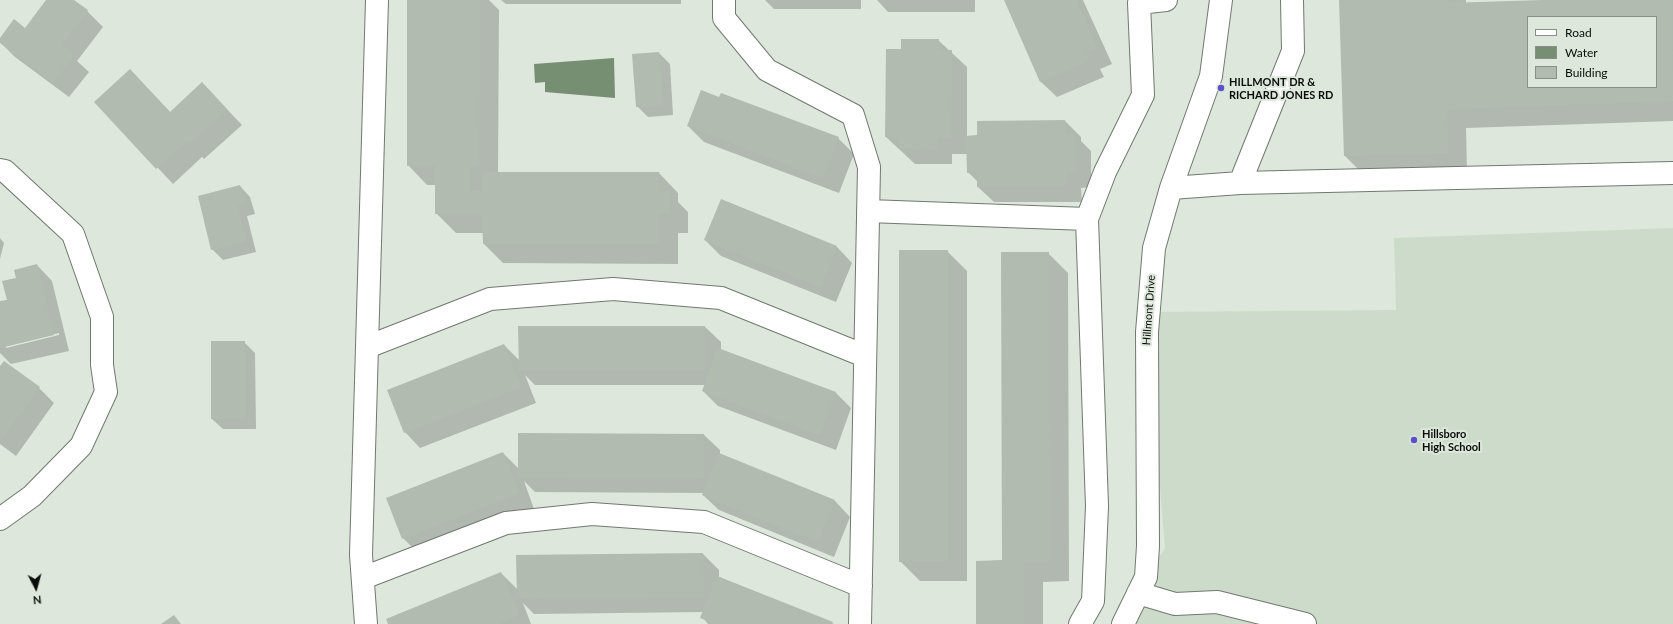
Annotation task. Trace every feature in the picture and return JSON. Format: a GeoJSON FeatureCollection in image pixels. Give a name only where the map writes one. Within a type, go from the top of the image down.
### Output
{"type":"FeatureCollection","features":[{"type":"Feature","properties":{"kind":"street"},"geometry":{"type":"LineString","coordinates":[[366,624],[361,555],[377,0]]}},
{"type":"Feature","properties":{"kind":"street"},"geometry":{"type":"LineString","coordinates":[[724,0],[724,18],[767,70],[853,115],[869,167],[860,624]]}},
{"type":"Feature","properties":{"kind":"street"},"geometry":{"type":"LineString","coordinates":[[1080,624],[1093,601],[1097,506],[1087,219],[1105,172],[1143,95],[1139,2],[1166,0]]}},
{"type":"Feature","properties":{"kind":"street","name":"Hillmont Drive"},"geometry":{"type":"LineString","coordinates":[[1123,624],[1146,577],[1148,546],[1147,332],[1154,248],[1171,188],[1211,76],[1221,0]]}},
{"type":"Feature","properties":{"kind":"street"},"geometry":{"type":"LineString","coordinates":[[1240,183],[1293,52],[1292,0]]}},
{"type":"Feature","properties":{"kind":"street"},"geometry":{"type":"LineString","coordinates":[[0,170],[5,171],[73,234],[102,317],[102,365],[106,392],[81,446],[32,496],[0,519]]}},
{"type":"Feature","properties":{"kind":"street"},"geometry":{"type":"LineString","coordinates":[[1171,188],[1240,183],[1673,173]]}},
{"type":"Feature","properties":{"kind":"street"},"geometry":{"type":"LineString","coordinates":[[868,211],[1087,219]]}},
{"type":"Feature","properties":{"kind":"street"},"geometry":{"type":"LineString","coordinates":[[367,346],[490,299],[613,289],[721,298],[865,356]]}},
{"type":"Feature","properties":{"kind":"street"},"geometry":{"type":"LineString","coordinates":[[363,578],[506,523],[592,514],[704,522],[861,586]]}},
{"type":"Feature","properties":{"kind":"street"},"geometry":{"type":"LineString","coordinates":[[1138,593],[1175,604],[1217,602],[1305,624]]}},
{"type":"Feature","properties":{"kind":"shaded area","name":"Hillsboro High School"},"geometry":{"type":"Polygon","coordinates":[[[1673,228],[1673,624],[1123,624],[1146,577],[1165,548],[1147,332],[1148,312],[1396,310],[1394,238],[1673,228]]]}},
{"type":"Feature","properties":{"kind":"water"},"geometry":{"type":"Polygon","coordinates":[[[614,58],[615,98],[545,92],[545,82],[535,83],[534,64],[614,58]]]}},
{"type":"Feature","properties":{"kind":"building"},"geometry":{"type":"Polygon","coordinates":[[[46,0],[74,0],[88,10],[61,46],[74,55],[53,83],[0,43],[0,38],[14,19],[25,28],[46,0]]]}},
{"type":"Feature","properties":{"kind":"building"},"geometry":{"type":"Polygon","coordinates":[[[407,0],[480,0],[479,165],[470,166],[470,191],[483,191],[483,172],[659,172],[659,192],[669,191],[669,214],[659,214],[659,244],[483,244],[482,214],[435,214],[435,165],[407,166],[407,0]]]}},
{"type":"Feature","properties":{"kind":"building"},"geometry":{"type":"Polygon","coordinates":[[[1004,0],[1076,0],[1097,48],[1086,53],[1089,61],[1040,82],[1004,0]]]}},
{"type":"Feature","properties":{"kind":"building"},"geometry":{"type":"Polygon","coordinates":[[[1339,0],[1447,0],[1447,3],[1542,0],[1672,0],[1673,101],[1447,109],[1448,153],[1344,156],[1339,0]]]}},
{"type":"Feature","properties":{"kind":"building"},"geometry":{"type":"Polygon","coordinates":[[[901,39],[939,39],[938,50],[952,50],[951,139],[937,139],[937,149],[899,148],[899,138],[885,137],[886,49],[901,49],[901,39]]]}},
{"type":"Feature","properties":{"kind":"building"},"geometry":{"type":"Polygon","coordinates":[[[659,52],[663,105],[636,107],[632,54],[659,52]]]}},
{"type":"Feature","properties":{"kind":"building"},"geometry":{"type":"Polygon","coordinates":[[[130,69],[170,112],[202,82],[227,109],[188,145],[186,142],[156,169],[94,102],[130,69]]]}},
{"type":"Feature","properties":{"kind":"building"},"geometry":{"type":"Polygon","coordinates":[[[701,90],[719,97],[721,93],[839,137],[823,178],[687,126],[701,90]]]}},
{"type":"Feature","properties":{"kind":"building"},"geometry":{"type":"Polygon","coordinates":[[[1065,120],[1066,134],[1075,135],[1076,172],[1066,172],[1066,186],[977,187],[977,173],[967,173],[966,136],[977,135],[977,121],[1065,120]]]}},
{"type":"Feature","properties":{"kind":"building"},"geometry":{"type":"Polygon","coordinates":[[[240,185],[245,203],[237,206],[246,241],[211,250],[198,196],[240,185]]]}},
{"type":"Feature","properties":{"kind":"building"},"geometry":{"type":"Polygon","coordinates":[[[721,199],[837,246],[821,287],[704,240],[721,199]]]}},
{"type":"Feature","properties":{"kind":"building"},"geometry":{"type":"Polygon","coordinates":[[[899,250],[948,250],[948,561],[899,562],[899,250]]]}},
{"type":"Feature","properties":{"kind":"building"},"geometry":{"type":"Polygon","coordinates":[[[1001,252],[1049,252],[1050,562],[1024,562],[1024,624],[976,624],[976,561],[1002,560],[1001,252]]]}},
{"type":"Feature","properties":{"kind":"building"},"geometry":{"type":"Polygon","coordinates":[[[37,264],[54,335],[0,348],[0,301],[7,300],[2,281],[16,278],[14,270],[37,264]]]}},
{"type":"Feature","properties":{"kind":"building"},"geometry":{"type":"Polygon","coordinates":[[[518,326],[705,326],[705,370],[519,370],[518,326]]]}},
{"type":"Feature","properties":{"kind":"building"},"geometry":{"type":"Polygon","coordinates":[[[211,341],[245,341],[245,419],[211,419],[211,341]]]}},
{"type":"Feature","properties":{"kind":"building"},"geometry":{"type":"Polygon","coordinates":[[[504,344],[521,387],[404,433],[387,390],[504,344]]]}},
{"type":"Feature","properties":{"kind":"building"},"geometry":{"type":"Polygon","coordinates":[[[718,348],[836,392],[820,435],[702,391],[718,348]]]}},
{"type":"Feature","properties":{"kind":"building"},"geometry":{"type":"Polygon","coordinates":[[[4,361],[40,387],[0,441],[0,366],[4,361]]]}},
{"type":"Feature","properties":{"kind":"building"},"geometry":{"type":"Polygon","coordinates":[[[518,433],[704,434],[704,478],[518,477],[518,433]]]}},
{"type":"Feature","properties":{"kind":"building"},"geometry":{"type":"Polygon","coordinates":[[[503,452],[519,493],[402,539],[386,498],[503,452]]]}},
{"type":"Feature","properties":{"kind":"building"},"geometry":{"type":"Polygon","coordinates":[[[719,453],[835,500],[818,542],[702,495],[719,453]]]}},
{"type":"Feature","properties":{"kind":"building"},"geometry":{"type":"Polygon","coordinates":[[[703,553],[704,597],[517,598],[516,555],[703,553]]]}},
{"type":"Feature","properties":{"kind":"building"},"geometry":{"type":"Polygon","coordinates":[[[501,572],[519,615],[498,624],[388,624],[386,619],[501,572]]]}},
{"type":"Feature","properties":{"kind":"building"},"geometry":{"type":"Polygon","coordinates":[[[717,576],[833,622],[832,624],[716,624],[700,618],[717,576]]]}},
{"type":"Feature","properties":{"kind":"building"},"geometry":{"type":"Polygon","coordinates":[[[174,615],[181,624],[161,624],[174,615]]]}},
{"type":"Feature","properties":{"kind":"place","name":"HILLMONT DR & RICHARD JONES RD"},"geometry":{"type":"Point","coordinates":[1221,88]}},
{"type":"Feature","properties":{"kind":"place","name":"Hillsboro High School"},"geometry":{"type":"Point","coordinates":[1414,440]}}]}
